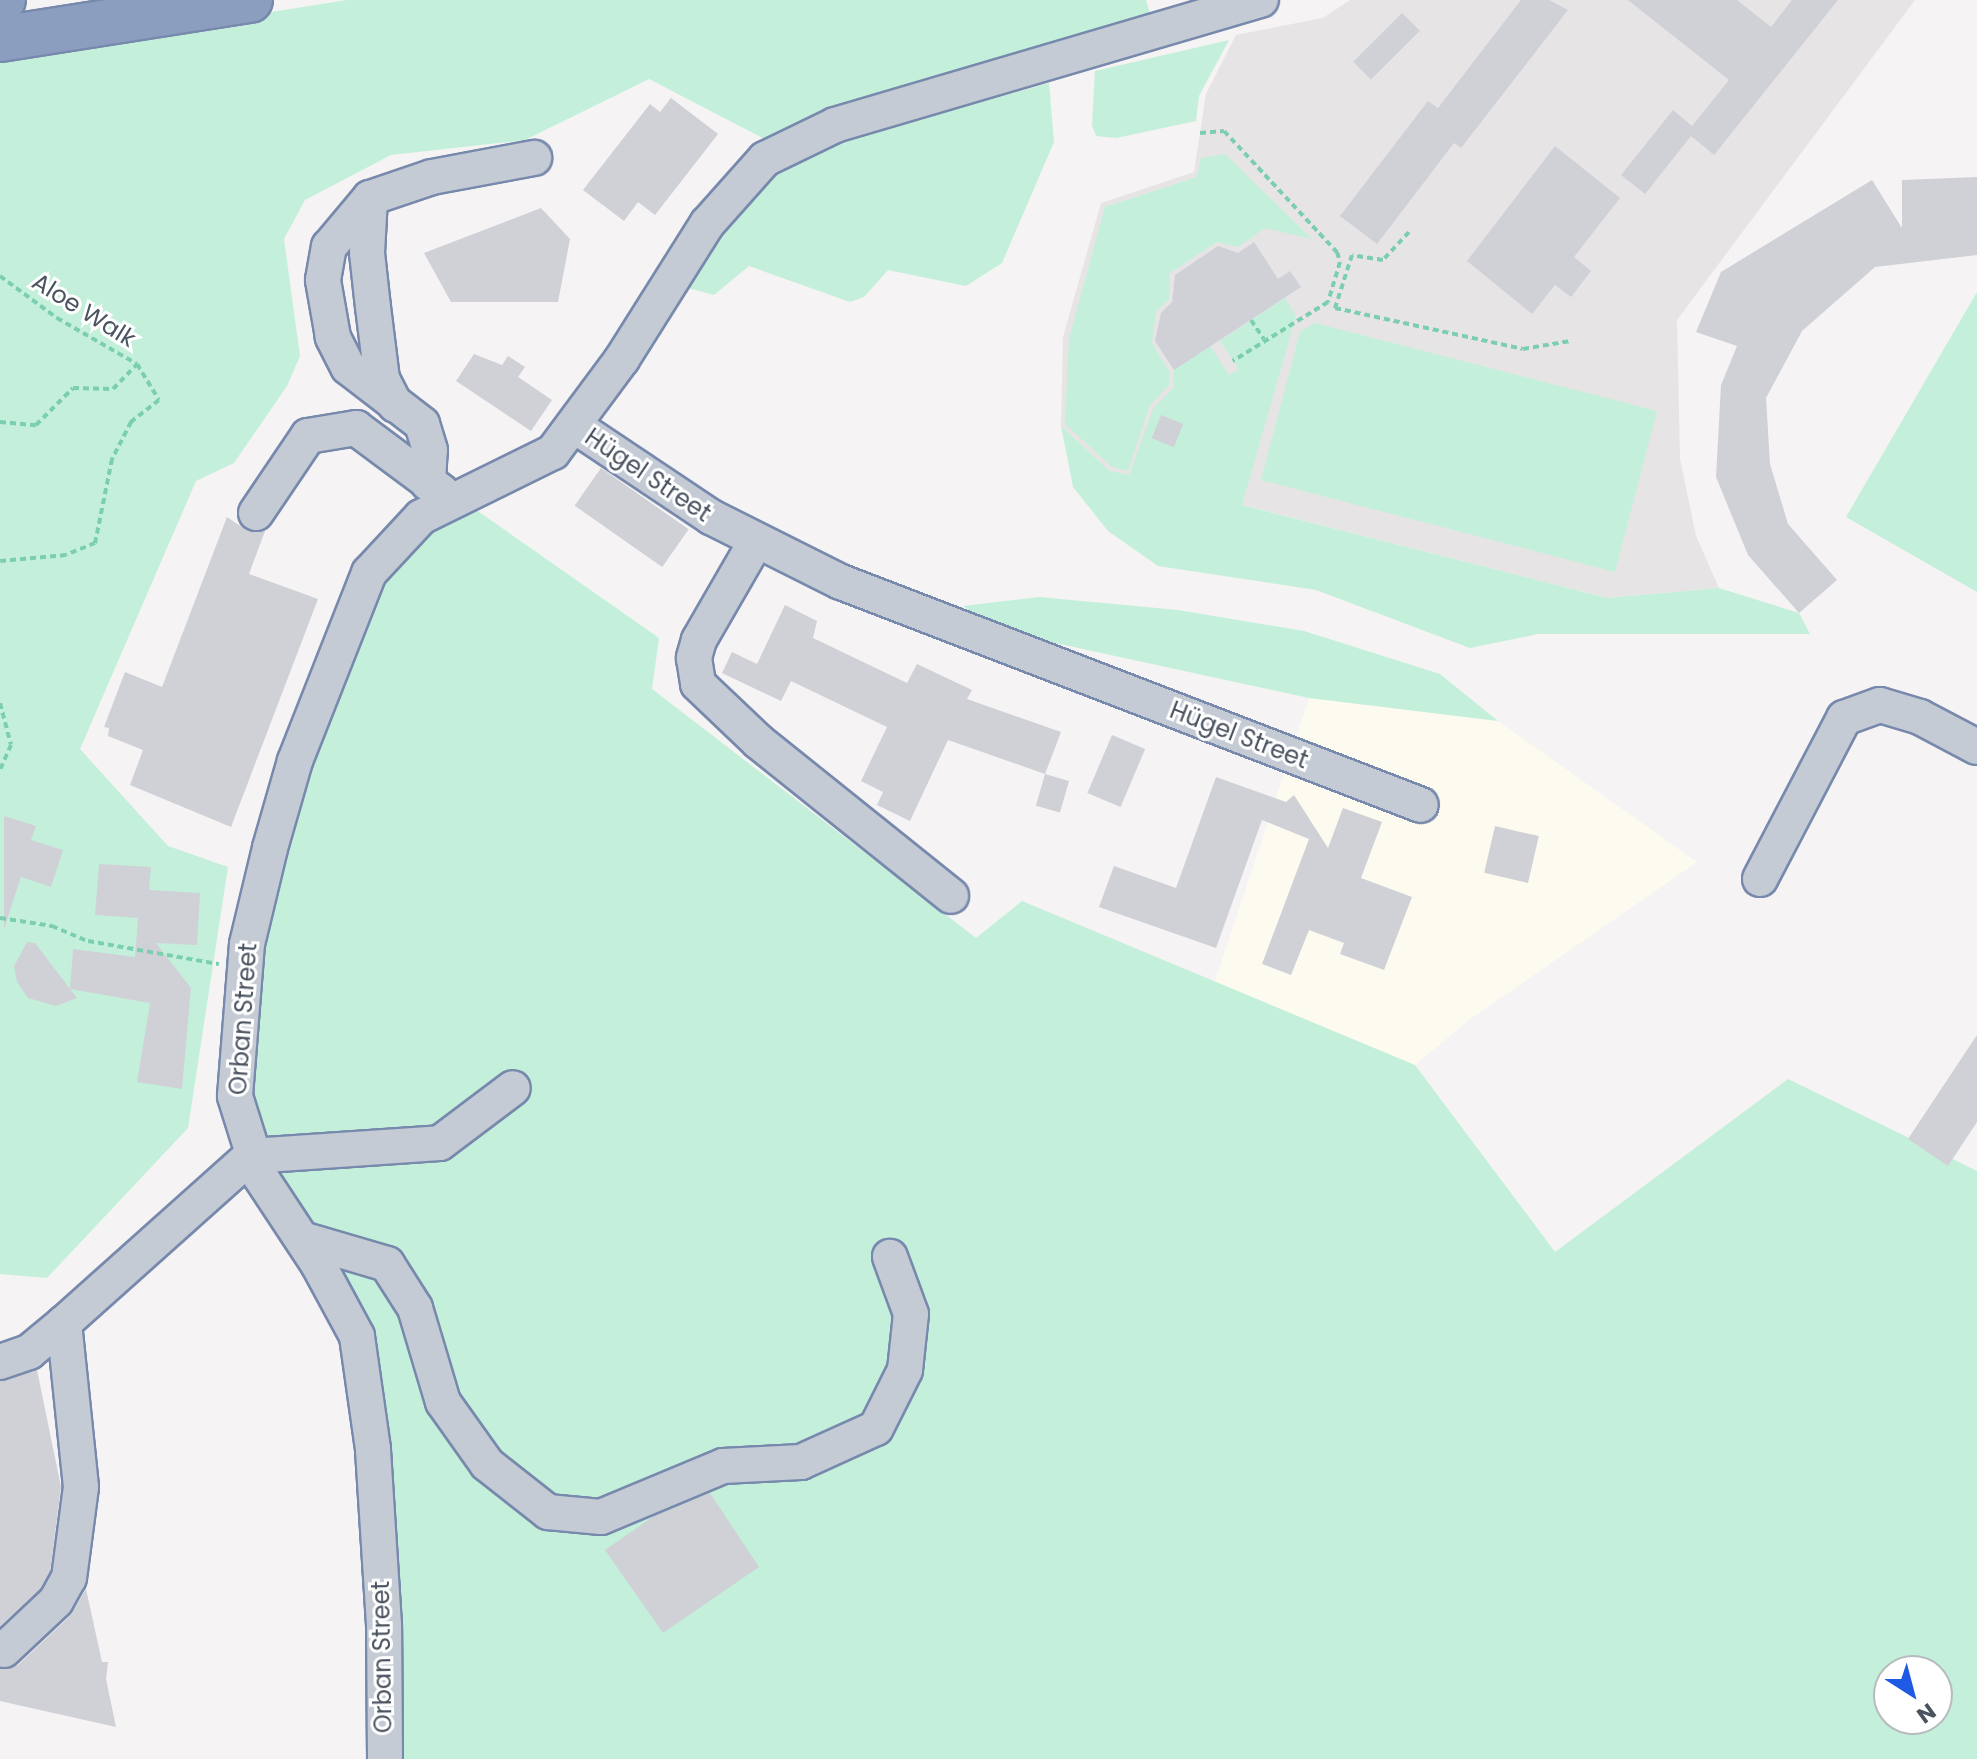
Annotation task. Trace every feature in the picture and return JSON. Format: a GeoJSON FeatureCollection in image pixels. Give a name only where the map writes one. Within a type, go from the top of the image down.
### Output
{"type":"FeatureCollection","features":[{"type":"Feature","properties":{"kind":"highway"},"geometry":{"type":"LineString","coordinates":[[0,39],[250,0]]}},
{"type":"Feature","properties":{"kind":"street","name":"Hügel Street"},"geometry":{"type":"LineString","coordinates":[[1261,0],[835,125],[782,148],[746,174],[707,224],[575,426],[643,475],[755,543],[855,587],[1421,805]]}},
{"type":"Feature","properties":{"kind":"street"},"geometry":{"type":"LineString","coordinates":[[440,491],[422,424],[348,367],[333,337],[323,280],[329,247],[370,198],[432,177],[534,158]]}},
{"type":"Feature","properties":{"kind":"street"},"geometry":{"type":"LineString","coordinates":[[370,198],[367,253],[373,307],[382,379],[396,407]]}},
{"type":"Feature","properties":{"kind":"street","name":"Orban Street"},"geometry":{"type":"LineString","coordinates":[[385,1759],[384,1625],[366,1379],[357,1336],[251,1156],[235,1096],[244,967],[295,761],[357,597],[382,553],[421,517],[440,491],[485,489],[553,452],[575,426]]}},
{"type":"Feature","properties":{"kind":"street"},"geometry":{"type":"LineString","coordinates":[[256,513],[308,436],[356,428],[440,491]]}},
{"type":"Feature","properties":{"kind":"street"},"geometry":{"type":"LineString","coordinates":[[755,543],[699,640],[694,658],[698,684],[759,742],[951,896]]}},
{"type":"Feature","properties":{"kind":"street"},"geometry":{"type":"LineString","coordinates":[[1760,879],[1844,718],[1880,705],[1920,717],[1977,747]]}},
{"type":"Feature","properties":{"kind":"street"},"geometry":{"type":"LineString","coordinates":[[0,1362],[29,1352],[251,1156],[440,1143],[513,1088]]}},
{"type":"Feature","properties":{"kind":"street"},"geometry":{"type":"LineString","coordinates":[[302,1239],[387,1264],[415,1308],[443,1402],[487,1464],[548,1512],[601,1517],[723,1466],[801,1462],[876,1428],[905,1370],[911,1314],[890,1257]]}},
{"type":"Feature","properties":{"kind":"street"},"geometry":{"type":"LineString","coordinates":[[4,1650],[56,1601],[69,1578],[81,1487],[64,1323]]}},
{"type":"Feature","properties":{"kind":"path"},"geometry":{"type":"LineString","coordinates":[[1200,133],[1224,131],[1337,252],[1340,262],[1328,302],[1233,361]]}},
{"type":"Feature","properties":{"kind":"path"},"geometry":{"type":"LineString","coordinates":[[1409,232],[1383,260],[1352,255],[1335,308],[1523,349],[1570,341]]}},
{"type":"Feature","properties":{"kind":"path","name":"Aloe Walk"},"geometry":{"type":"LineString","coordinates":[[0,276],[57,318],[137,364],[159,400],[131,422],[112,459],[110,488],[95,543],[66,555],[0,561]]}},
{"type":"Feature","properties":{"kind":"path"},"geometry":{"type":"LineString","coordinates":[[1251,320],[1264,339]]}},
{"type":"Feature","properties":{"kind":"path"},"geometry":{"type":"LineString","coordinates":[[0,422],[36,425],[73,388],[113,389],[137,364]]}},
{"type":"Feature","properties":{"kind":"path"},"geometry":{"type":"LineString","coordinates":[[0,703],[11,745],[0,770]]}},
{"type":"Feature","properties":{"kind":"path"},"geometry":{"type":"LineString","coordinates":[[0,918],[52,926],[88,941],[244,967]]}},
{"type":"Feature","properties":{"kind":"shaded area"},"geometry":{"type":"Polygon","coordinates":[[[1350,0],[1915,0],[1677,320],[1680,459],[1696,536],[1719,588],[1607,598],[1110,471],[1061,426],[1063,337],[1101,203],[1194,172],[1206,94],[1236,35],[1323,18],[1350,0]]]}},
{"type":"Feature","properties":{"kind":"shaded area"},"geometry":{"type":"Polygon","coordinates":[[[1309,698],[1498,721],[1697,862],[1469,1020],[1415,1065],[1214,984],[1309,698]]]}},
{"type":"Feature","properties":{"kind":"green space"},"geometry":{"type":"Polygon","coordinates":[[[347,0],[1146,0],[1155,31],[782,148],[649,79],[525,140],[391,155],[305,200],[284,239],[300,356],[287,386],[234,463],[196,481],[80,749],[168,846],[228,867],[188,1128],[47,1278],[0,1274],[0,55],[347,0]]]}},
{"type":"Feature","properties":{"kind":"green space"},"geometry":{"type":"Polygon","coordinates":[[[1229,40],[1199,96],[1196,121],[1116,138],[1096,136],[1092,125],[1095,71],[1229,40]]]}},
{"type":"Feature","properties":{"kind":"green space"},"geometry":{"type":"Polygon","coordinates":[[[1049,83],[1054,142],[1002,263],[966,286],[888,270],[864,297],[850,302],[749,266],[714,295],[684,287],[735,211],[768,174],[822,147],[1049,83]]]}},
{"type":"Feature","properties":{"kind":"green space"},"geometry":{"type":"Polygon","coordinates":[[[1225,154],[1312,239],[1265,228],[1238,247],[1217,242],[1170,273],[1169,299],[1156,311],[1152,343],[1169,371],[1169,385],[1150,405],[1128,471],[1112,467],[1065,424],[1069,339],[1105,207],[1197,177],[1201,158],[1225,154]]]}},
{"type":"Feature","properties":{"kind":"green space"},"geometry":{"type":"Polygon","coordinates":[[[1977,292],[1977,592],[1846,517],[1977,292]]]}},
{"type":"Feature","properties":{"kind":"green space"},"geometry":{"type":"Polygon","coordinates":[[[1285,298],[1296,316],[1242,505],[1607,598],[1719,588],[1799,613],[1810,634],[1538,634],[1470,648],[1316,590],[1158,566],[1108,531],[1073,487],[1061,426],[1110,471],[1129,475],[1153,409],[1173,388],[1174,370],[1210,346],[1229,375],[1239,369],[1220,341],[1285,298]]]}},
{"type":"Feature","properties":{"kind":"green space"},"geometry":{"type":"Polygon","coordinates":[[[1315,323],[1657,411],[1615,572],[1261,480],[1300,332],[1315,323]]]}},
{"type":"Feature","properties":{"kind":"green space"},"geometry":{"type":"Polygon","coordinates":[[[472,507],[659,638],[652,689],[976,938],[1022,901],[1415,1065],[1555,1252],[1788,1079],[1977,1171],[1977,1759],[399,1759],[373,1335],[262,1144],[249,1090],[256,968],[315,730],[390,558],[421,531],[472,507]]]}},
{"type":"Feature","properties":{"kind":"green space"},"geometry":{"type":"Polygon","coordinates":[[[1039,597],[1178,610],[1304,631],[1440,674],[1498,721],[1309,698],[1000,631],[963,606],[1039,597]]]}},
{"type":"Feature","properties":{"kind":"building"},"geometry":{"type":"Polygon","coordinates":[[[1521,0],[1549,0],[1568,10],[1461,148],[1454,143],[1377,244],[1340,216],[1428,101],[1438,108],[1521,0]]]}},
{"type":"Feature","properties":{"kind":"building"},"geometry":{"type":"Polygon","coordinates":[[[1628,0],[1737,0],[1771,27],[1792,0],[1838,0],[1714,155],[1691,136],[1645,194],[1621,175],[1673,110],[1692,126],[1729,80],[1628,0]]]}},
{"type":"Feature","properties":{"kind":"building"},"geometry":{"type":"Polygon","coordinates":[[[1402,13],[1420,31],[1371,79],[1353,62],[1402,13]]]}},
{"type":"Feature","properties":{"kind":"building"},"geometry":{"type":"Polygon","coordinates":[[[671,98],[718,134],[655,215],[638,202],[624,221],[583,190],[650,104],[660,112],[671,98]]]}},
{"type":"Feature","properties":{"kind":"building"},"geometry":{"type":"Polygon","coordinates":[[[1555,146],[1620,198],[1574,257],[1591,271],[1571,297],[1555,285],[1532,314],[1467,261],[1555,146]]]}},
{"type":"Feature","properties":{"kind":"building"},"geometry":{"type":"Polygon","coordinates":[[[1977,177],[1977,255],[1875,267],[1802,331],[1766,398],[1770,464],[1788,524],[1837,580],[1799,613],[1748,555],[1716,477],[1721,385],[1737,346],[1696,332],[1721,272],[1872,180],[1902,228],[1902,180],[1977,177]]]}},
{"type":"Feature","properties":{"kind":"building"},"geometry":{"type":"Polygon","coordinates":[[[541,208],[570,239],[558,302],[451,302],[424,253],[541,208]]]}},
{"type":"Feature","properties":{"kind":"building"},"geometry":{"type":"Polygon","coordinates":[[[1254,242],[1278,279],[1290,271],[1301,287],[1174,370],[1155,341],[1161,313],[1172,302],[1175,275],[1218,246],[1238,253],[1254,242]]]}},
{"type":"Feature","properties":{"kind":"building"},"geometry":{"type":"Polygon","coordinates":[[[474,354],[502,365],[508,356],[525,367],[518,377],[552,400],[531,431],[456,381],[474,354]]]}},
{"type":"Feature","properties":{"kind":"building"},"geometry":{"type":"Polygon","coordinates":[[[1161,415],[1183,424],[1174,447],[1152,438],[1161,415]]]}},
{"type":"Feature","properties":{"kind":"building"},"geometry":{"type":"Polygon","coordinates":[[[601,468],[689,529],[662,567],[575,506],[601,468]]]}},
{"type":"Feature","properties":{"kind":"building"},"geometry":{"type":"Polygon","coordinates":[[[227,517],[246,530],[265,531],[249,574],[318,599],[231,827],[130,785],[143,750],[108,736],[109,728],[104,727],[125,672],[162,687],[227,517]]]}},
{"type":"Feature","properties":{"kind":"building"},"geometry":{"type":"Polygon","coordinates":[[[785,605],[817,621],[813,638],[907,683],[917,664],[972,690],[967,699],[1061,732],[1045,774],[948,740],[910,821],[877,805],[883,792],[861,781],[887,727],[791,681],[781,701],[722,673],[732,652],[757,664],[785,605]]]}},
{"type":"Feature","properties":{"kind":"building"},"geometry":{"type":"Polygon","coordinates":[[[1112,735],[1145,749],[1121,807],[1087,793],[1112,735]]]}},
{"type":"Feature","properties":{"kind":"building"},"geometry":{"type":"Polygon","coordinates":[[[1045,774],[1069,781],[1060,813],[1036,806],[1045,774]]]}},
{"type":"Feature","properties":{"kind":"building"},"geometry":{"type":"Polygon","coordinates":[[[1216,777],[1286,802],[1294,795],[1328,848],[1343,808],[1382,822],[1361,878],[1412,897],[1384,970],[1340,954],[1344,943],[1309,930],[1291,975],[1262,964],[1309,839],[1262,820],[1216,948],[1099,907],[1114,866],[1176,888],[1216,777]]]}},
{"type":"Feature","properties":{"kind":"building"},"geometry":{"type":"Polygon","coordinates":[[[4,816],[36,826],[31,840],[63,850],[51,887],[21,877],[4,929],[4,816]]]}},
{"type":"Feature","properties":{"kind":"building"},"geometry":{"type":"Polygon","coordinates":[[[1495,826],[1539,836],[1528,883],[1484,873],[1495,826]]]}},
{"type":"Feature","properties":{"kind":"building"},"geometry":{"type":"Polygon","coordinates":[[[99,864],[151,867],[149,890],[200,893],[197,945],[156,943],[191,988],[182,1089],[137,1082],[150,1003],[70,989],[73,949],[135,957],[138,918],[95,915],[99,864]]]}},
{"type":"Feature","properties":{"kind":"building"},"geometry":{"type":"Polygon","coordinates":[[[27,942],[35,943],[77,998],[56,1006],[28,998],[17,982],[14,966],[27,942]]]}},
{"type":"Feature","properties":{"kind":"building"},"geometry":{"type":"Polygon","coordinates":[[[1977,1035],[1977,1122],[1948,1166],[1908,1139],[1977,1035]]]}},
{"type":"Feature","properties":{"kind":"building"},"geometry":{"type":"Polygon","coordinates":[[[37,1370],[61,1487],[50,1572],[40,1589],[0,1626],[0,1381],[37,1370]]]}},
{"type":"Feature","properties":{"kind":"building"},"geometry":{"type":"Polygon","coordinates":[[[710,1493],[759,1567],[663,1633],[605,1550],[654,1516],[710,1493]]]}},
{"type":"Feature","properties":{"kind":"building"},"geometry":{"type":"Polygon","coordinates":[[[86,1589],[102,1662],[108,1662],[106,1679],[116,1727],[0,1701],[0,1669],[18,1665],[70,1616],[86,1589]]]}}]}
